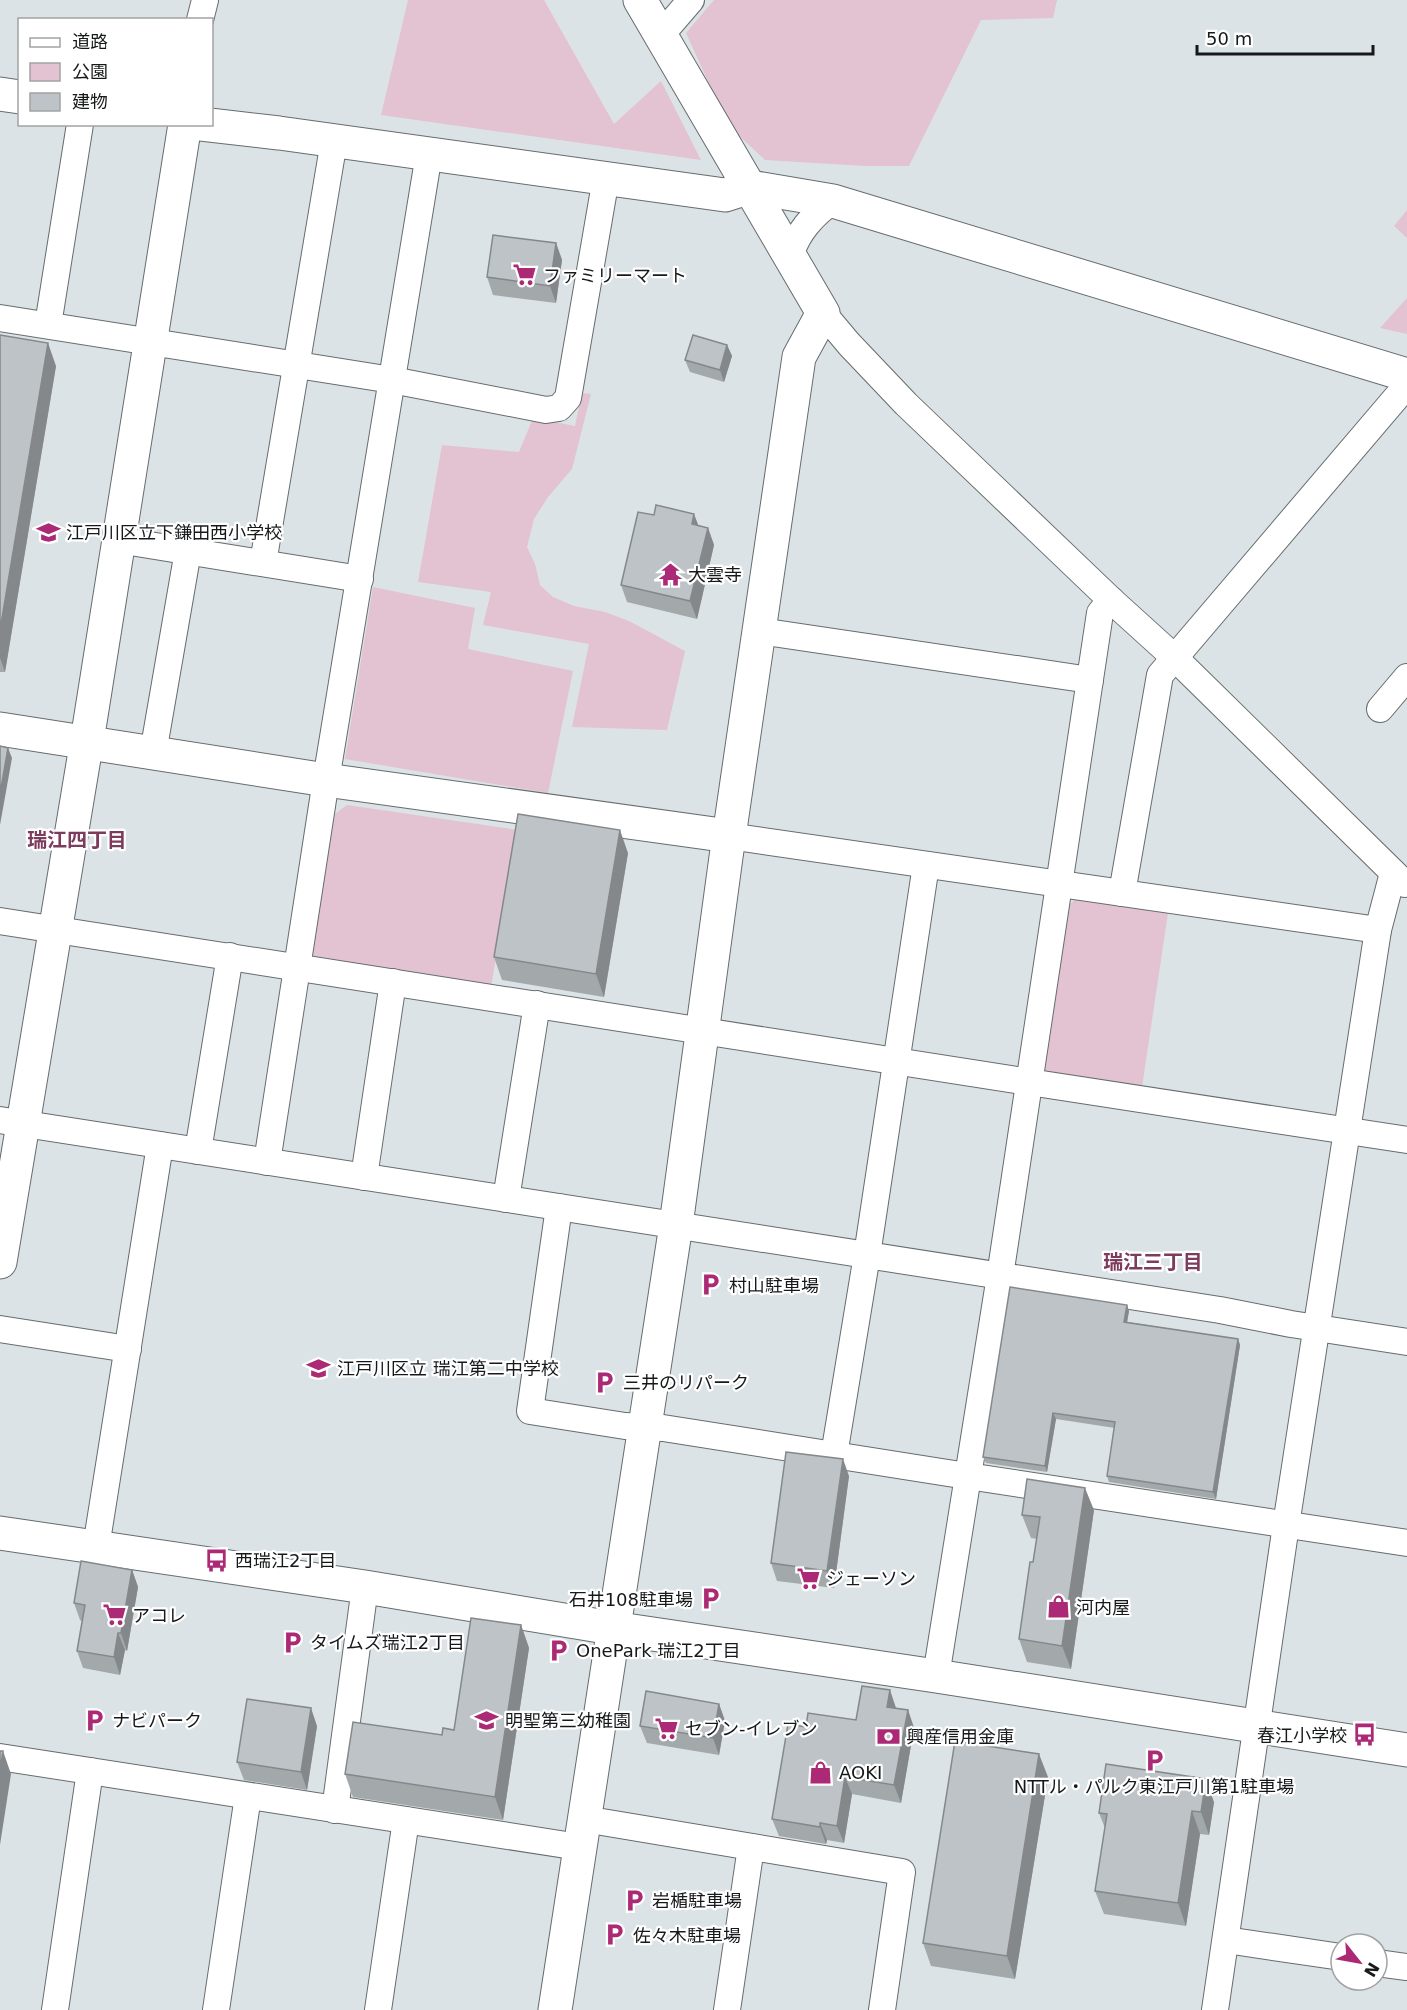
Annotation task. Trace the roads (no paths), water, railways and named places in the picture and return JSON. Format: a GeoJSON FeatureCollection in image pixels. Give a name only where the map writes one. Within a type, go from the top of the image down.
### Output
{"type":"FeatureCollection","features":[{"type":"Feature","properties":{"kind":"street"},"geometry":{"type":"LineString","coordinates":[[200,18],[205,0]]}},
{"type":"Feature","properties":{"kind":"street"},"geometry":{"type":"LineString","coordinates":[[640,0],[823,313],[849,344],[906,404],[1175,658],[1400,879],[1378,930],[1286,1524],[1215,2010]]}},
{"type":"Feature","properties":{"kind":"street"},"geometry":{"type":"LineString","coordinates":[[660,36],[691,0]]}},
{"type":"Feature","properties":{"kind":"street"},"geometry":{"type":"LineString","coordinates":[[0,94],[18,97]]}},
{"type":"Feature","properties":{"kind":"street"},"geometry":{"type":"LineString","coordinates":[[48,326],[80,126]]}},
{"type":"Feature","properties":{"kind":"street"},"geometry":{"type":"LineString","coordinates":[[0,1262],[12,1122],[55,929],[184,126]]}},
{"type":"Feature","properties":{"kind":"street"},"geometry":{"type":"LineString","coordinates":[[213,126],[725,195],[750,187],[833,201],[1407,375]]}},
{"type":"Feature","properties":{"kind":"street"},"geometry":{"type":"LineString","coordinates":[[263,563],[334,141]]}},
{"type":"Feature","properties":{"kind":"street"},"geometry":{"type":"LineString","coordinates":[[267,1162],[326,780],[429,154]]}},
{"type":"Feature","properties":{"kind":"street"},"geometry":{"type":"LineString","coordinates":[[0,318],[392,380],[546,410],[559,408],[568,398],[606,178]]}},
{"type":"Feature","properties":{"kind":"street"},"geometry":{"type":"LineString","coordinates":[[790,257],[793,244],[800,233],[823,208],[833,201]]}},
{"type":"Feature","properties":{"kind":"street"},"geometry":{"type":"LineString","coordinates":[[555,2010],[612,1628],[676,1225],[729,836],[799,357],[823,313]]}},
{"type":"Feature","properties":{"kind":"street"},"geometry":{"type":"LineString","coordinates":[[1122,893],[1160,675],[1407,385]]}},
{"type":"Feature","properties":{"kind":"street"},"geometry":{"type":"LineString","coordinates":[[118,540],[360,579]]}},
{"type":"Feature","properties":{"kind":"street"},"geometry":{"type":"LineString","coordinates":[[153,753],[188,551]]}},
{"type":"Feature","properties":{"kind":"street"},"geometry":{"type":"LineString","coordinates":[[936,1676],[1000,1276],[1100,613],[1111,600]]}},
{"type":"Feature","properties":{"kind":"street"},"geometry":{"type":"LineString","coordinates":[[760,631],[1090,680]]}},
{"type":"Feature","properties":{"kind":"street"},"geometry":{"type":"LineString","coordinates":[[1380,709],[1407,677]]}},
{"type":"Feature","properties":{"kind":"street"},"geometry":{"type":"LineString","coordinates":[[0,729],[326,780],[1378,930]]}},
{"type":"Feature","properties":{"kind":"street"},"geometry":{"type":"LineString","coordinates":[[834,1455],[926,865]]}},
{"type":"Feature","properties":{"kind":"street"},"geometry":{"type":"LineString","coordinates":[[0,921],[1029,1083],[1407,1140]]}},
{"type":"Feature","properties":{"kind":"street"},"geometry":{"type":"LineString","coordinates":[[198,1151],[230,956]]}},
{"type":"Feature","properties":{"kind":"street"},"geometry":{"type":"LineString","coordinates":[[364,1177],[393,982]]}},
{"type":"Feature","properties":{"kind":"street"},"geometry":{"type":"LineString","coordinates":[[506,1199],[537,1005]]}},
{"type":"Feature","properties":{"kind":"street"},"geometry":{"type":"LineString","coordinates":[[12,1122],[1220,1310],[1407,1342]]}},
{"type":"Feature","properties":{"kind":"street"},"geometry":{"type":"LineString","coordinates":[[96,1547],[160,1145]]}},
{"type":"Feature","properties":{"kind":"street"},"geometry":{"type":"LineString","coordinates":[[559,1208],[530,1411],[625,1426],[663,1428],[1407,1543]]}},
{"type":"Feature","properties":{"kind":"street"},"geometry":{"type":"LineString","coordinates":[[0,1329],[128,1349]]}},
{"type":"Feature","properties":{"kind":"street"},"geometry":{"type":"LineString","coordinates":[[0,1533],[365,1587],[612,1628],[1407,1750]]}},
{"type":"Feature","properties":{"kind":"street"},"geometry":{"type":"LineString","coordinates":[[335,1810],[365,1587]]}},
{"type":"Feature","properties":{"kind":"street"},"geometry":{"type":"LineString","coordinates":[[0,1757],[405,1820],[751,1847],[902,1872],[882,2010]]}},
{"type":"Feature","properties":{"kind":"street"},"geometry":{"type":"LineString","coordinates":[[55,2010],[90,1771]]}},
{"type":"Feature","properties":{"kind":"street"},"geometry":{"type":"LineString","coordinates":[[216,2010],[248,1796]]}},
{"type":"Feature","properties":{"kind":"street"},"geometry":{"type":"LineString","coordinates":[[378,2010],[405,1820]]}},
{"type":"Feature","properties":{"kind":"street"},"geometry":{"type":"LineString","coordinates":[[726,2010],[751,1847]]}},
{"type":"Feature","properties":{"kind":"street"},"geometry":{"type":"LineString","coordinates":[[1226,1940],[1329,1955]]}},
{"type":"Feature","properties":{"kind":"street"},"geometry":{"type":"LineString","coordinates":[[1389,1965],[1407,1967]]}},
{"type":"Feature","properties":{"kind":"place","name":"ファミリーマート"},"geometry":{"type":"Point","coordinates":[525,275]}},
{"type":"Feature","properties":{"kind":"place","name":"江戸川区立下鎌田西小学校"},"geometry":{"type":"Point","coordinates":[48,532]}},
{"type":"Feature","properties":{"kind":"place","name":"大雲寺"},"geometry":{"type":"Point","coordinates":[670,574]}},
{"type":"Feature","properties":{"kind":"place","name":"村山駐車場"},"geometry":{"type":"Point","coordinates":[711,1285]}},
{"type":"Feature","properties":{"kind":"place","name":"江戸川区立 瑞江第二中学校"},"geometry":{"type":"Point","coordinates":[319,1368]}},
{"type":"Feature","properties":{"kind":"place","name":"三井のリパーク"},"geometry":{"type":"Point","coordinates":[605,1382]}},
{"type":"Feature","properties":{"kind":"place","name":"西瑞江2丁目"},"geometry":{"type":"Point","coordinates":[217,1560]}},
{"type":"Feature","properties":{"kind":"place","name":"ジェーソン"},"geometry":{"type":"Point","coordinates":[808,1578]}},
{"type":"Feature","properties":{"kind":"place","name":"石井108駐車場"},"geometry":{"type":"Point","coordinates":[711,1599]}},
{"type":"Feature","properties":{"kind":"place","name":"河内屋"},"geometry":{"type":"Point","coordinates":[1058,1607]}},
{"type":"Feature","properties":{"kind":"place","name":"アコレ"},"geometry":{"type":"Point","coordinates":[114,1615]}},
{"type":"Feature","properties":{"kind":"place","name":"タイムズ瑞江2丁目"},"geometry":{"type":"Point","coordinates":[292,1642]}},
{"type":"Feature","properties":{"kind":"place","name":"OnePark 瑞江2丁目"},"geometry":{"type":"Point","coordinates":[558,1650]}},
{"type":"Feature","properties":{"kind":"place","name":"ナビパーク"},"geometry":{"type":"Point","coordinates":[94,1720]}},
{"type":"Feature","properties":{"kind":"place","name":"明聖第三幼稚園"},"geometry":{"type":"Point","coordinates":[487,1720]}},
{"type":"Feature","properties":{"kind":"place","name":"セブン-イレブン"},"geometry":{"type":"Point","coordinates":[667,1728]}},
{"type":"Feature","properties":{"kind":"place","name":"春江小学校"},"geometry":{"type":"Point","coordinates":[1365,1735]}},
{"type":"Feature","properties":{"kind":"place","name":"興産信用金庫"},"geometry":{"type":"Point","coordinates":[888,1736]}},
{"type":"Feature","properties":{"kind":"place","name":"NTTル・パルク東江戸川第1駐車場"},"geometry":{"type":"Point","coordinates":[1154,1760]}},
{"type":"Feature","properties":{"kind":"place","name":"AOKI"},"geometry":{"type":"Point","coordinates":[821,1772]}},
{"type":"Feature","properties":{"kind":"place","name":"岩楯駐車場"},"geometry":{"type":"Point","coordinates":[634,1900]}},
{"type":"Feature","properties":{"kind":"place","name":"佐々木駐車場"},"geometry":{"type":"Point","coordinates":[615,1935]}},
{"type":"Feature","properties":{"kind":"district","name":"瑞江四丁目"},"geometry":{"type":"Point","coordinates":[77,840]}},
{"type":"Feature","properties":{"kind":"district","name":"瑞江三丁目"},"geometry":{"type":"Point","coordinates":[1153,1262]}}]}
